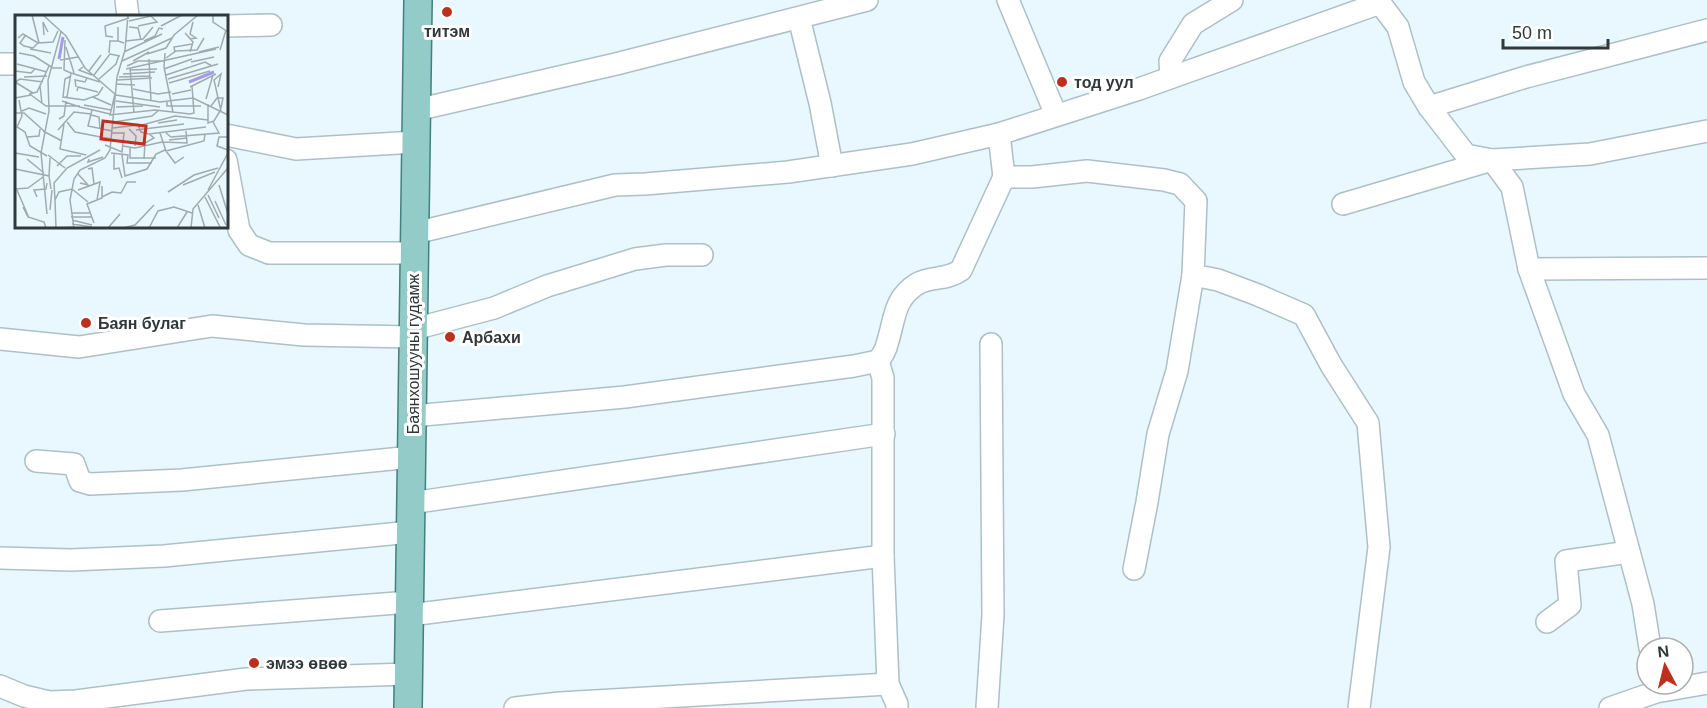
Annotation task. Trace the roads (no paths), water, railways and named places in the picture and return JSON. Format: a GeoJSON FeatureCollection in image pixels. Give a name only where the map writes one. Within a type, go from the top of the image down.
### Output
{"type":"FeatureCollection","features":[{"type":"Feature","properties":{"kind":"main road","name":"Баянхошууны гудамж"},"geometry":{"type":"LineString","coordinates":[[408,708],[418,0]]}},
{"type":"Feature","properties":{"kind":"street"},"geometry":{"type":"LineString","coordinates":[[126,0],[128,15]]}},
{"type":"Feature","properties":{"kind":"street"},"geometry":{"type":"LineString","coordinates":[[416,110],[616,64],[867,0]]}},
{"type":"Feature","properties":{"kind":"street"},"geometry":{"type":"LineString","coordinates":[[1008,0],[1056,115]]}},
{"type":"Feature","properties":{"kind":"street"},"geometry":{"type":"LineString","coordinates":[[1171,77],[1170,61],[1192,24],[1232,0]]}},
{"type":"Feature","properties":{"kind":"street"},"geometry":{"type":"LineString","coordinates":[[228,171],[239,230],[249,245],[269,254],[414,243],[615,185],[788,172],[912,154],[999,134],[1171,77],[1385,1],[1398,27],[1414,82],[1429,108],[1466,155],[1492,160],[1512,186],[1529,269],[1574,394],[1598,435],[1643,604],[1648,636]]}},
{"type":"Feature","properties":{"kind":"street"},"geometry":{"type":"LineString","coordinates":[[799,18],[820,103],[832,166]]}},
{"type":"Feature","properties":{"kind":"street"},"geometry":{"type":"LineString","coordinates":[[228,26],[271,25]]}},
{"type":"Feature","properties":{"kind":"street"},"geometry":{"type":"LineString","coordinates":[[1429,108],[1526,77],[1707,30]]}},
{"type":"Feature","properties":{"kind":"street"},"geometry":{"type":"LineString","coordinates":[[1343,204],[1492,160],[1590,154],[1707,131]]}},
{"type":"Feature","properties":{"kind":"street"},"geometry":{"type":"LineString","coordinates":[[412,416],[625,397],[878,361],[887,346],[894,315],[904,294],[920,282],[952,276],[961,270],[1004,177],[999,134]]}},
{"type":"Feature","properties":{"kind":"street"},"geometry":{"type":"LineString","coordinates":[[228,135],[296,149],[416,142]]}},
{"type":"Feature","properties":{"kind":"street"},"geometry":{"type":"LineString","coordinates":[[1004,177],[1032,177],[1087,171],[1164,180],[1180,184],[1196,201],[1193,275],[1177,370],[1158,434],[1134,569]]}},
{"type":"Feature","properties":{"kind":"street"},"geometry":{"type":"LineString","coordinates":[[0,339],[79,347],[212,326],[304,335],[414,333],[494,308],[547,286],[635,259],[666,255],[702,255]]}},
{"type":"Feature","properties":{"kind":"street"},"geometry":{"type":"LineString","coordinates":[[1529,269],[1707,268]]}},
{"type":"Feature","properties":{"kind":"street"},"geometry":{"type":"LineString","coordinates":[[1193,275],[1218,280],[1304,315],[1331,365],[1368,423],[1379,547],[1359,708]]}},
{"type":"Feature","properties":{"kind":"street"},"geometry":{"type":"LineString","coordinates":[[987,708],[993,615],[991,344]]}},
{"type":"Feature","properties":{"kind":"street"},"geometry":{"type":"LineString","coordinates":[[878,361],[883,378],[883,556],[888,684],[902,707]]}},
{"type":"Feature","properties":{"kind":"street"},"geometry":{"type":"LineString","coordinates":[[411,503],[884,434]]}},
{"type":"Feature","properties":{"kind":"street"},"geometry":{"type":"LineString","coordinates":[[36,461],[74,464],[80,481],[90,484],[182,480],[412,457]]}},
{"type":"Feature","properties":{"kind":"street"},"geometry":{"type":"LineString","coordinates":[[0,558],[70,560],[164,556],[411,532]]}},
{"type":"Feature","properties":{"kind":"street"},"geometry":{"type":"LineString","coordinates":[[1547,622],[1570,605],[1566,561],[1629,552]]}},
{"type":"Feature","properties":{"kind":"street"},"geometry":{"type":"LineString","coordinates":[[160,621],[410,608],[883,556]]}},
{"type":"Feature","properties":{"kind":"street"},"geometry":{"type":"LineString","coordinates":[[0,686],[22,702],[49,702],[76,701],[246,679],[409,674]]}},
{"type":"Feature","properties":{"kind":"street"},"geometry":{"type":"LineString","coordinates":[[515,708],[560,703],[888,684]]}},
{"type":"Feature","properties":{"kind":"street"},"geometry":{"type":"LineString","coordinates":[[1610,708],[1637,696]]}},
{"type":"Feature","properties":{"kind":"place","name":"титэм"},"geometry":{"type":"Point","coordinates":[447,12]}},
{"type":"Feature","properties":{"kind":"place","name":"тод уул"},"geometry":{"type":"Point","coordinates":[1062,82]}},
{"type":"Feature","properties":{"kind":"place","name":"Баян булаг"},"geometry":{"type":"Point","coordinates":[86,323]}},
{"type":"Feature","properties":{"kind":"place","name":"Арбахи"},"geometry":{"type":"Point","coordinates":[450,337]}},
{"type":"Feature","properties":{"kind":"place","name":"эмээ өвөө"},"geometry":{"type":"Point","coordinates":[254,663]}}]}
